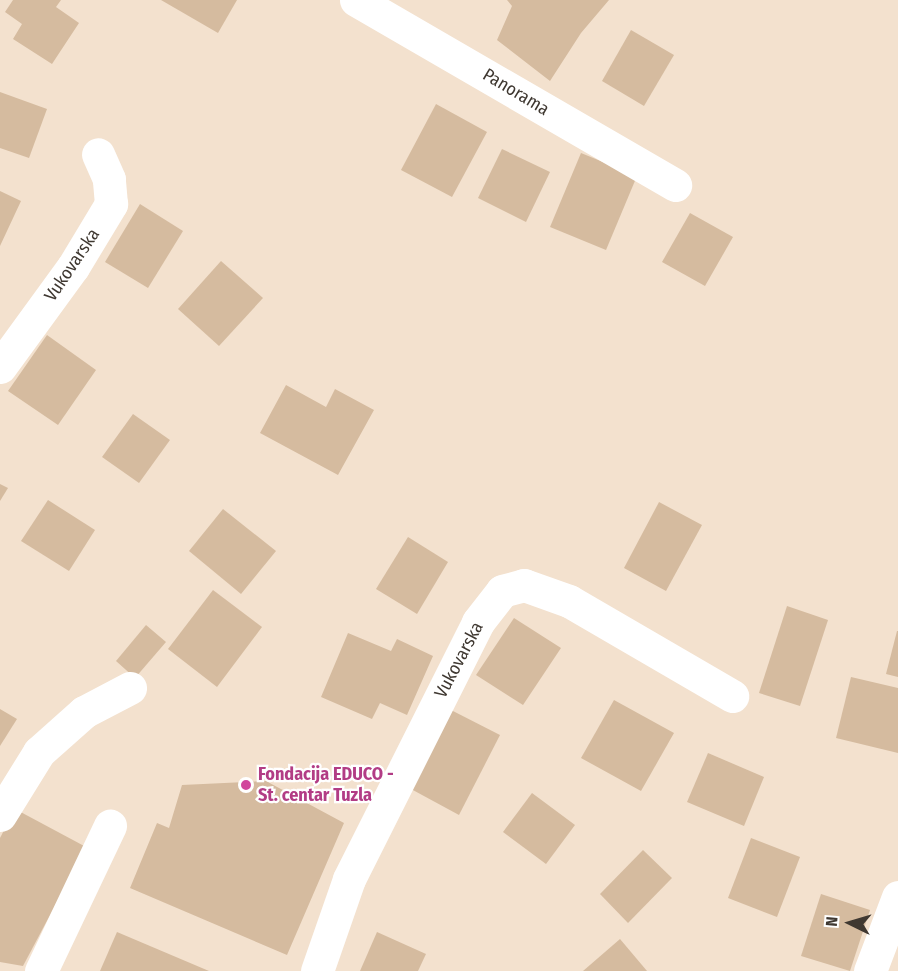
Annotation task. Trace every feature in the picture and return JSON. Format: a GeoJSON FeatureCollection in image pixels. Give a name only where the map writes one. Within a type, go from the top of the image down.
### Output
{"type":"FeatureCollection","features":[{"type":"Feature","properties":{"kind":"street","name":"Panorama"},"geometry":{"type":"LineString","coordinates":[[356,0],[675,185]]}},
{"type":"Feature","properties":{"kind":"street","name":"Vukovarska"},"geometry":{"type":"LineString","coordinates":[[0,367],[73,267],[111,204],[109,179],[98,154]]}},
{"type":"Feature","properties":{"kind":"street","name":"Vukovarska"},"geometry":{"type":"LineString","coordinates":[[317,971],[349,879],[463,651],[501,591],[524,585],[569,601],[732,696]]}},
{"type":"Feature","properties":{"kind":"street"},"geometry":{"type":"LineString","coordinates":[[0,815],[39,752],[84,712],[130,688]]}},
{"type":"Feature","properties":{"kind":"street"},"geometry":{"type":"LineString","coordinates":[[41,971],[110,826]]}},
{"type":"Feature","properties":{"kind":"street"},"geometry":{"type":"LineString","coordinates":[[870,971],[898,897]]}},
{"type":"Feature","properties":{"kind":"building"},"geometry":{"type":"Polygon","coordinates":[[[13,0],[61,0],[56,7],[79,23],[52,64],[13,39],[22,24],[5,12],[13,0]]]}},
{"type":"Feature","properties":{"kind":"building"},"geometry":{"type":"Polygon","coordinates":[[[161,0],[237,0],[218,33],[161,0]]]}},
{"type":"Feature","properties":{"kind":"building"},"geometry":{"type":"Polygon","coordinates":[[[507,0],[609,0],[581,33],[550,81],[497,40],[512,6],[507,0]]]}},
{"type":"Feature","properties":{"kind":"building"},"geometry":{"type":"Polygon","coordinates":[[[631,30],[674,55],[644,106],[602,81],[631,30]]]}},
{"type":"Feature","properties":{"kind":"building"},"geometry":{"type":"Polygon","coordinates":[[[0,92],[47,109],[29,158],[0,148],[0,92]]]}},
{"type":"Feature","properties":{"kind":"building"},"geometry":{"type":"Polygon","coordinates":[[[436,104],[487,132],[452,197],[401,170],[436,104]]]}},
{"type":"Feature","properties":{"kind":"building"},"geometry":{"type":"Polygon","coordinates":[[[502,149],[550,172],[526,222],[478,198],[502,149]]]}},
{"type":"Feature","properties":{"kind":"building"},"geometry":{"type":"Polygon","coordinates":[[[581,153],[637,176],[606,250],[550,227],[581,153]]]}},
{"type":"Feature","properties":{"kind":"building"},"geometry":{"type":"Polygon","coordinates":[[[0,191],[21,201],[0,246],[0,191]]]}},
{"type":"Feature","properties":{"kind":"building"},"geometry":{"type":"Polygon","coordinates":[[[140,204],[183,231],[148,288],[105,262],[140,204]]]}},
{"type":"Feature","properties":{"kind":"building"},"geometry":{"type":"Polygon","coordinates":[[[690,213],[733,237],[705,286],[662,262],[690,213]]]}},
{"type":"Feature","properties":{"kind":"building"},"geometry":{"type":"Polygon","coordinates":[[[221,261],[263,298],[219,346],[178,309],[221,261]]]}},
{"type":"Feature","properties":{"kind":"building"},"geometry":{"type":"Polygon","coordinates":[[[47,335],[96,370],[58,425],[8,391],[47,335]]]}},
{"type":"Feature","properties":{"kind":"building"},"geometry":{"type":"Polygon","coordinates":[[[286,385],[326,407],[335,389],[374,410],[338,475],[260,433],[286,385]]]}},
{"type":"Feature","properties":{"kind":"building"},"geometry":{"type":"Polygon","coordinates":[[[133,414],[170,440],[139,483],[102,457],[133,414]]]}},
{"type":"Feature","properties":{"kind":"building"},"geometry":{"type":"Polygon","coordinates":[[[0,484],[8,488],[0,501],[0,484]]]}},
{"type":"Feature","properties":{"kind":"building"},"geometry":{"type":"Polygon","coordinates":[[[48,500],[95,530],[69,571],[21,541],[48,500]]]}},
{"type":"Feature","properties":{"kind":"building"},"geometry":{"type":"Polygon","coordinates":[[[659,502],[702,525],[666,591],[624,568],[659,502]]]}},
{"type":"Feature","properties":{"kind":"building"},"geometry":{"type":"Polygon","coordinates":[[[223,509],[276,551],[241,594],[189,551],[223,509]]]}},
{"type":"Feature","properties":{"kind":"building"},"geometry":{"type":"Polygon","coordinates":[[[408,537],[448,562],[417,614],[376,589],[408,537]]]}},
{"type":"Feature","properties":{"kind":"building"},"geometry":{"type":"Polygon","coordinates":[[[213,590],[262,627],[217,687],[168,649],[213,590]]]}},
{"type":"Feature","properties":{"kind":"building"},"geometry":{"type":"Polygon","coordinates":[[[787,606],[828,620],[800,706],[759,693],[787,606]]]}},
{"type":"Feature","properties":{"kind":"building"},"geometry":{"type":"Polygon","coordinates":[[[514,618],[561,648],[523,705],[476,675],[514,618]]]}},
{"type":"Feature","properties":{"kind":"building"},"geometry":{"type":"Polygon","coordinates":[[[146,625],[166,642],[135,678],[116,661],[146,625]]]}},
{"type":"Feature","properties":{"kind":"building"},"geometry":{"type":"Polygon","coordinates":[[[898,631],[898,677],[886,674],[898,631]]]}},
{"type":"Feature","properties":{"kind":"building"},"geometry":{"type":"Polygon","coordinates":[[[348,633],[391,651],[397,639],[433,656],[407,715],[380,703],[372,719],[321,697],[348,633]]]}},
{"type":"Feature","properties":{"kind":"building"},"geometry":{"type":"Polygon","coordinates":[[[851,677],[898,688],[898,753],[836,738],[851,677]]]}},
{"type":"Feature","properties":{"kind":"building"},"geometry":{"type":"Polygon","coordinates":[[[614,700],[674,733],[641,791],[581,758],[614,700]]]}},
{"type":"Feature","properties":{"kind":"building"},"geometry":{"type":"Polygon","coordinates":[[[0,709],[17,719],[0,746],[0,709]]]}},
{"type":"Feature","properties":{"kind":"building"},"geometry":{"type":"Polygon","coordinates":[[[451,710],[500,735],[459,815],[411,789],[451,710]]]}},
{"type":"Feature","properties":{"kind":"building"},"geometry":{"type":"Polygon","coordinates":[[[708,753],[764,777],[744,826],[687,802],[708,753]]]}},
{"type":"Feature","properties":{"kind":"building"},"geometry":{"type":"Polygon","coordinates":[[[266,781],[344,823],[287,955],[130,888],[157,823],[169,828],[182,785],[266,781]]]}},
{"type":"Feature","properties":{"kind":"building"},"geometry":{"type":"Polygon","coordinates":[[[532,793],[575,825],[546,864],[503,832],[532,793]]]}},
{"type":"Feature","properties":{"kind":"building"},"geometry":{"type":"Polygon","coordinates":[[[15,809],[86,847],[23,966],[0,962],[0,838],[15,809]]]}},
{"type":"Feature","properties":{"kind":"building"},"geometry":{"type":"Polygon","coordinates":[[[751,838],[800,857],[777,917],[728,898],[751,838]]]}},
{"type":"Feature","properties":{"kind":"building"},"geometry":{"type":"Polygon","coordinates":[[[643,850],[672,878],[628,923],[600,894],[643,850]]]}},
{"type":"Feature","properties":{"kind":"building"},"geometry":{"type":"Polygon","coordinates":[[[821,894],[870,910],[850,971],[801,956],[821,894]]]}},
{"type":"Feature","properties":{"kind":"building"},"geometry":{"type":"Polygon","coordinates":[[[117,932],[209,971],[100,971],[117,932]]]}},
{"type":"Feature","properties":{"kind":"building"},"geometry":{"type":"Polygon","coordinates":[[[377,932],[426,954],[418,971],[360,971],[377,932]]]}},
{"type":"Feature","properties":{"kind":"building"},"geometry":{"type":"Polygon","coordinates":[[[620,939],[647,971],[583,971],[620,939]]]}},
{"type":"Feature","properties":{"kind":"place","name":"Fondacija EDUCO - St. centar Tuzla"},"geometry":{"type":"Point","coordinates":[246,785]}}]}
